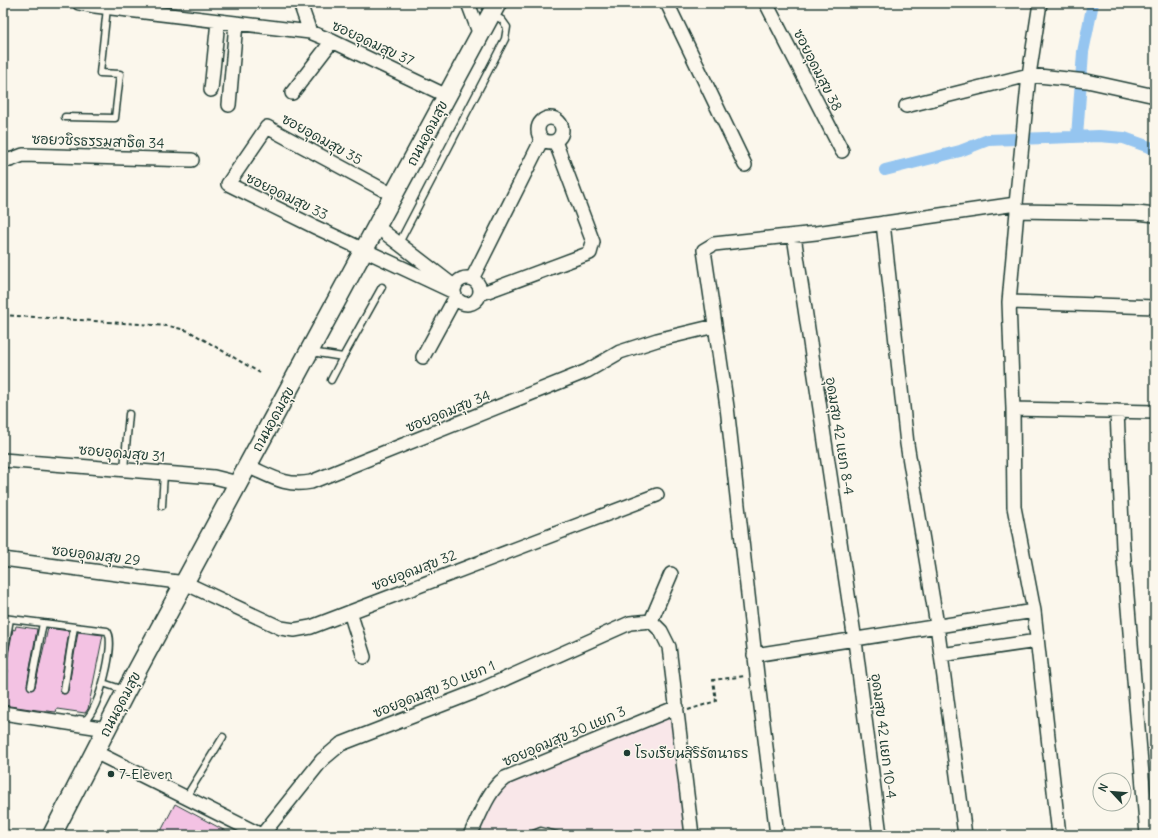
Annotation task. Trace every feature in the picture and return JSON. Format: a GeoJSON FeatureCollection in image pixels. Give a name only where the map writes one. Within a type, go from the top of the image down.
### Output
{"type":"FeatureCollection","features":[{"type":"Feature","properties":{"kind":"main road","name":"ถนนอุดมสุข"},"geometry":{"type":"LineString","coordinates":[[52,835],[126,691],[494,8]]}},
{"type":"Feature","properties":{"kind":"street","name":"ซอยอุดมสุข 37"},"geometry":{"type":"LineString","coordinates":[[79,3],[310,32],[447,96]]}},
{"type":"Feature","properties":{"kind":"street"},"geometry":{"type":"LineString","coordinates":[[300,3],[310,32]]}},
{"type":"Feature","properties":{"kind":"street"},"geometry":{"type":"LineString","coordinates":[[468,3],[480,35]]}},
{"type":"Feature","properties":{"kind":"street"},"geometry":{"type":"LineString","coordinates":[[667,3],[745,165]]}},
{"type":"Feature","properties":{"kind":"street","name":"ซอยอุดมสุข 38"},"geometry":{"type":"LineString","coordinates":[[766,3],[842,151]]}},
{"type":"Feature","properties":{"kind":"street"},"geometry":{"type":"LineString","coordinates":[[1040,3],[1029,75],[1016,207],[1009,302],[1013,409],[1014,507],[1034,612],[1060,835]]}},
{"type":"Feature","properties":{"kind":"street"},"geometry":{"type":"LineString","coordinates":[[211,90],[218,21]]}},
{"type":"Feature","properties":{"kind":"street"},"geometry":{"type":"LineString","coordinates":[[229,105],[236,23]]}},
{"type":"Feature","properties":{"kind":"street"},"geometry":{"type":"LineString","coordinates":[[292,93],[332,41]]}},
{"type":"Feature","properties":{"kind":"street"},"geometry":{"type":"LineString","coordinates":[[906,106],[1029,75],[1087,81],[1155,96]]}},
{"type":"Feature","properties":{"kind":"street","name":"ซอยอุดมสุข 35"},"geometry":{"type":"LineString","coordinates":[[248,155],[267,127],[393,195]]}},
{"type":"Feature","properties":{"kind":"street"},"geometry":{"type":"LineString","coordinates":[[376,226],[455,292],[458,301],[467,304],[475,302],[480,294],[590,253],[593,247],[593,242],[548,140],[472,279]]}},
{"type":"Feature","properties":{"kind":"street","name":"ซอยวชิรธรรมสาธิต 34"},"geometry":{"type":"LineString","coordinates":[[3,159],[10,160],[23,155],[192,160]]}},
{"type":"Feature","properties":{"kind":"street","name":"ซอยอุดมสุข 33"},"geometry":{"type":"LineString","coordinates":[[248,155],[228,184],[363,250]]}},
{"type":"Feature","properties":{"kind":"street"},"geometry":{"type":"LineString","coordinates":[[778,835],[754,655],[728,414],[704,250],[714,244],[794,236],[883,223],[1016,207],[1155,215]]}},
{"type":"Feature","properties":{"kind":"street"},"geometry":{"type":"LineString","coordinates":[[883,223],[907,444],[937,625],[965,835]]}},
{"type":"Feature","properties":{"kind":"street","name":"อุดมสุข 42 แยก 8-4"},"geometry":{"type":"LineString","coordinates":[[794,236],[855,641]]}},
{"type":"Feature","properties":{"kind":"street"},"geometry":{"type":"LineString","coordinates":[[363,250],[455,292]]}},
{"type":"Feature","properties":{"kind":"street"},"geometry":{"type":"LineString","coordinates":[[423,357],[455,292],[464,278],[472,279],[479,285],[480,294]]}},
{"type":"Feature","properties":{"kind":"street"},"geometry":{"type":"LineString","coordinates":[[1009,302],[1155,307]]}},
{"type":"Feature","properties":{"kind":"street","name":"ซอยอุดมสุข 34"},"geometry":{"type":"LineString","coordinates":[[247,466],[285,482],[297,485],[311,482],[587,372],[620,352],[657,340],[715,326]]}},
{"type":"Feature","properties":{"kind":"street"},"geometry":{"type":"LineString","coordinates":[[1013,409],[1155,412]]}},
{"type":"Feature","properties":{"kind":"street"},"geometry":{"type":"LineString","coordinates":[[1117,411],[1123,548],[1149,786],[1146,835]]}},
{"type":"Feature","properties":{"kind":"street","name":"ซอยอุดมสุข 31"},"geometry":{"type":"LineString","coordinates":[[3,460],[214,477],[238,483]]}},
{"type":"Feature","properties":{"kind":"street","name":"ซอยอุดมสุข 32"},"geometry":{"type":"LineString","coordinates":[[185,583],[281,628],[294,630],[311,627],[657,495]]}},
{"type":"Feature","properties":{"kind":"street","name":"ซอยอุดมสุข 29"},"geometry":{"type":"LineString","coordinates":[[3,559],[185,583]]}},
{"type":"Feature","properties":{"kind":"street"},"geometry":{"type":"LineString","coordinates":[[671,574],[651,620],[661,630],[669,647],[692,835]]}},
{"type":"Feature","properties":{"kind":"street"},"geometry":{"type":"LineString","coordinates":[[350,612],[364,657]]}},
{"type":"Feature","properties":{"kind":"street"},"geometry":{"type":"LineString","coordinates":[[754,655],[855,641],[937,625],[1007,617],[1034,612]]}},
{"type":"Feature","properties":{"kind":"street","name":"ซอยอุดมสุข 30 แยก 1"},"geometry":{"type":"LineString","coordinates":[[261,835],[322,760],[341,744],[480,690],[630,623],[651,620]]}},
{"type":"Feature","properties":{"kind":"street","name":"อุดมสุข 42 แยก 10-4"},"geometry":{"type":"LineString","coordinates":[[855,641],[880,835]]}},
{"type":"Feature","properties":{"kind":"street"},"geometry":{"type":"LineString","coordinates":[[941,655],[1038,641]]}},
{"type":"Feature","properties":{"kind":"street","name":"ซอยอุดมสุข 30 แยก 3"},"geometry":{"type":"LineString","coordinates":[[470,835],[496,784],[505,778],[677,710]]}},
{"type":"Feature","properties":{"kind":"street"},"geometry":{"type":"LineString","coordinates":[[3,713],[107,729]]}},
{"type":"Feature","properties":{"kind":"street"},"geometry":{"type":"LineString","coordinates":[[95,752],[261,835]]}},
{"type":"Feature","properties":{"kind":"lane"},"geometry":{"type":"LineString","coordinates":[[65,117],[115,118],[120,74],[100,73],[99,6]]}},
{"type":"Feature","properties":{"kind":"lane"},"geometry":{"type":"LineString","coordinates":[[399,244],[505,39],[507,27],[494,8]]}},
{"type":"Feature","properties":{"kind":"lane"},"geometry":{"type":"LineString","coordinates":[[331,380],[382,287]]}},
{"type":"Feature","properties":{"kind":"lane"},"geometry":{"type":"LineString","coordinates":[[310,352],[343,357]]}},
{"type":"Feature","properties":{"kind":"lane"},"geometry":{"type":"LineString","coordinates":[[124,469],[129,414]]}},
{"type":"Feature","properties":{"kind":"lane"},"geometry":{"type":"LineString","coordinates":[[162,506],[164,473]]}},
{"type":"Feature","properties":{"kind":"lane"},"geometry":{"type":"LineString","coordinates":[[3,659],[6,618],[107,631],[110,635],[103,683],[91,715],[85,720],[3,709]]}},
{"type":"Feature","properties":{"kind":"lane"},"geometry":{"type":"LineString","coordinates":[[31,686],[43,623]]}},
{"type":"Feature","properties":{"kind":"lane"},"geometry":{"type":"LineString","coordinates":[[64,690],[74,627]]}},
{"type":"Feature","properties":{"kind":"lane"},"geometry":{"type":"LineString","coordinates":[[103,683],[126,691]]}},
{"type":"Feature","properties":{"kind":"lane"},"geometry":{"type":"LineString","coordinates":[[186,798],[223,737]]}},
{"type":"Feature","properties":{"kind":"lane"},"geometry":{"type":"LineString","coordinates":[[531,835],[542,831],[557,835]]}},
{"type":"Feature","properties":{"kind":"path"},"geometry":{"type":"LineString","coordinates":[[3,315],[169,326],[183,329],[189,331],[260,373]]}},
{"type":"Feature","properties":{"kind":"path"},"geometry":{"type":"LineString","coordinates":[[677,710],[716,701],[713,680],[757,675]]}},
{"type":"Feature","properties":{"kind":"shaded area","name":"โรงเรียนสิริรัตนาธร"},"geometry":{"type":"Polygon","coordinates":[[[669,716],[674,720],[685,835],[476,835],[500,786],[669,716]]]}},
{"type":"Feature","properties":{"kind":"building"},"geometry":{"type":"Polygon","coordinates":[[[16,626],[37,629],[27,685],[31,690],[35,687],[48,628],[69,631],[60,689],[61,693],[64,694],[68,691],[78,632],[103,635],[88,709],[85,713],[57,709],[56,712],[3,705],[8,670],[3,669],[3,663],[7,660],[13,629],[15,630],[16,626]]]}},
{"type":"Feature","properties":{"kind":"building"},"geometry":{"type":"Polygon","coordinates":[[[175,804],[233,835],[167,835],[161,831],[175,804]]]}},
{"type":"Feature","properties":{"kind":"waterway"},"geometry":{"type":"LineString","coordinates":[[1077,137],[1083,52],[1093,3]]}},
{"type":"Feature","properties":{"kind":"waterway"},"geometry":{"type":"LineString","coordinates":[[885,170],[960,151],[988,140],[1099,136],[1124,138],[1155,149]]}},
{"type":"Feature","properties":{"kind":"place","name":"โรงเรียนสิริรัตนาธร"},"geometry":{"type":"Point","coordinates":[627,753]}},
{"type":"Feature","properties":{"kind":"place","name":"7-Eleven"},"geometry":{"type":"Point","coordinates":[111,774]}}]}
